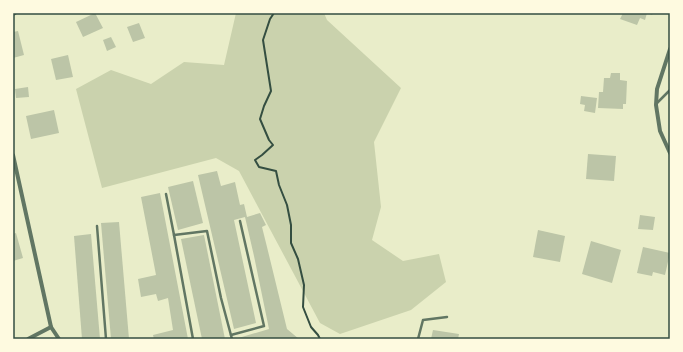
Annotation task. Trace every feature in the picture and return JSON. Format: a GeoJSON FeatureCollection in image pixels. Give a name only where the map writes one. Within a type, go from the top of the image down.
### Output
{"type":"FeatureCollection","features":[{"type":"Feature","properties":{"kind":"street"},"geometry":{"type":"LineString","coordinates":[[670,49],[657,89],[656,105],[660,132],[670,153]]}},
{"type":"Feature","properties":{"kind":"street"},"geometry":{"type":"LineString","coordinates":[[13,155],[51,327],[59,339]]}},
{"type":"Feature","properties":{"kind":"street"},"geometry":{"type":"LineString","coordinates":[[28,339],[51,327]]}},
{"type":"Feature","properties":{"kind":"lane"},"geometry":{"type":"LineString","coordinates":[[656,105],[670,90]]}},
{"type":"Feature","properties":{"kind":"lane"},"geometry":{"type":"LineString","coordinates":[[166,194],[193,339]]}},
{"type":"Feature","properties":{"kind":"lane"},"geometry":{"type":"LineString","coordinates":[[231,335],[264,326],[240,221]]}},
{"type":"Feature","properties":{"kind":"lane"},"geometry":{"type":"LineString","coordinates":[[97,226],[106,339]]}},
{"type":"Feature","properties":{"kind":"lane"},"geometry":{"type":"LineString","coordinates":[[174,235],[208,231],[221,298],[232,339]]}},
{"type":"Feature","properties":{"kind":"lane"},"geometry":{"type":"LineString","coordinates":[[418,339],[423,320],[447,317]]}},
{"type":"Feature","properties":{"kind":"path"},"geometry":{"type":"LineString","coordinates":[[274,13],[270,19],[263,40],[271,91],[260,119],[269,140],[273,145],[255,160],[259,167],[276,171],[279,185],[287,205],[291,225],[291,243],[298,259],[304,285],[303,307],[311,327],[320,339]]}},
{"type":"Feature","properties":{"kind":"green space"},"geometry":{"type":"Polygon","coordinates":[[[236,13],[324,13],[327,20],[401,88],[374,142],[381,207],[372,240],[403,261],[439,254],[446,282],[411,310],[340,334],[320,323],[239,171],[216,158],[102,188],[76,89],[111,70],[151,84],[184,62],[224,65],[236,13]]]}},
{"type":"Feature","properties":{"kind":"building"},"geometry":{"type":"Polygon","coordinates":[[[95,13],[103,28],[83,37],[76,22],[95,13]]]}},
{"type":"Feature","properties":{"kind":"building"},"geometry":{"type":"Polygon","coordinates":[[[623,13],[647,13],[645,20],[640,18],[637,25],[620,19],[623,13]]]}},
{"type":"Feature","properties":{"kind":"building"},"geometry":{"type":"Polygon","coordinates":[[[139,23],[145,38],[133,42],[127,27],[139,23]]]}},
{"type":"Feature","properties":{"kind":"building"},"geometry":{"type":"Polygon","coordinates":[[[18,31],[24,55],[13,58],[13,32],[18,31]]]}},
{"type":"Feature","properties":{"kind":"building"},"geometry":{"type":"Polygon","coordinates":[[[111,37],[116,47],[107,51],[103,40],[111,37]]]}},
{"type":"Feature","properties":{"kind":"building"},"geometry":{"type":"Polygon","coordinates":[[[68,55],[73,77],[56,80],[51,59],[68,55]]]}},
{"type":"Feature","properties":{"kind":"building"},"geometry":{"type":"Polygon","coordinates":[[[611,73],[620,73],[620,80],[627,81],[626,104],[623,104],[623,109],[598,108],[599,92],[603,92],[604,78],[610,78],[611,73]]]}},
{"type":"Feature","properties":{"kind":"building"},"geometry":{"type":"Polygon","coordinates":[[[28,87],[29,97],[16,98],[15,89],[28,87]]]}},
{"type":"Feature","properties":{"kind":"building"},"geometry":{"type":"Polygon","coordinates":[[[581,96],[597,98],[595,113],[584,111],[585,105],[580,104],[581,96]]]}},
{"type":"Feature","properties":{"kind":"building"},"geometry":{"type":"Polygon","coordinates":[[[54,110],[59,133],[31,139],[26,116],[54,110]]]}},
{"type":"Feature","properties":{"kind":"building"},"geometry":{"type":"Polygon","coordinates":[[[588,154],[616,156],[614,181],[586,179],[588,154]]]}},
{"type":"Feature","properties":{"kind":"building"},"geometry":{"type":"Polygon","coordinates":[[[217,171],[221,186],[235,182],[240,205],[244,204],[247,217],[260,213],[266,225],[262,227],[287,329],[299,339],[235,339],[269,329],[245,217],[234,220],[256,323],[234,329],[198,175],[217,171]]]}},
{"type":"Feature","properties":{"kind":"building"},"geometry":{"type":"Polygon","coordinates":[[[193,181],[203,223],[178,230],[168,187],[193,181]]]}},
{"type":"Feature","properties":{"kind":"building"},"geometry":{"type":"Polygon","coordinates":[[[160,193],[188,339],[154,339],[153,335],[173,330],[168,298],[158,301],[156,294],[141,297],[138,279],[156,275],[141,197],[160,193]]]}},
{"type":"Feature","properties":{"kind":"building"},"geometry":{"type":"Polygon","coordinates":[[[640,215],[655,217],[653,230],[638,229],[640,215]]]}},
{"type":"Feature","properties":{"kind":"building"},"geometry":{"type":"Polygon","coordinates":[[[119,222],[129,339],[111,339],[101,223],[119,222]]]}},
{"type":"Feature","properties":{"kind":"building"},"geometry":{"type":"Polygon","coordinates":[[[538,230],[565,236],[560,262],[533,257],[538,230]]]}},
{"type":"Feature","properties":{"kind":"building"},"geometry":{"type":"Polygon","coordinates":[[[16,233],[23,258],[13,261],[13,234],[16,233]]]}},
{"type":"Feature","properties":{"kind":"building"},"geometry":{"type":"Polygon","coordinates":[[[91,234],[100,339],[82,339],[74,236],[91,234]]]}},
{"type":"Feature","properties":{"kind":"building"},"geometry":{"type":"Polygon","coordinates":[[[204,235],[225,339],[202,339],[181,239],[204,235]]]}},
{"type":"Feature","properties":{"kind":"building"},"geometry":{"type":"Polygon","coordinates":[[[591,241],[621,250],[612,283],[582,274],[591,241]]]}},
{"type":"Feature","properties":{"kind":"building"},"geometry":{"type":"Polygon","coordinates":[[[643,247],[670,253],[665,275],[653,272],[652,276],[637,273],[643,247]]]}},
{"type":"Feature","properties":{"kind":"building"},"geometry":{"type":"Polygon","coordinates":[[[433,330],[459,334],[458,339],[431,339],[433,330]]]}}]}
